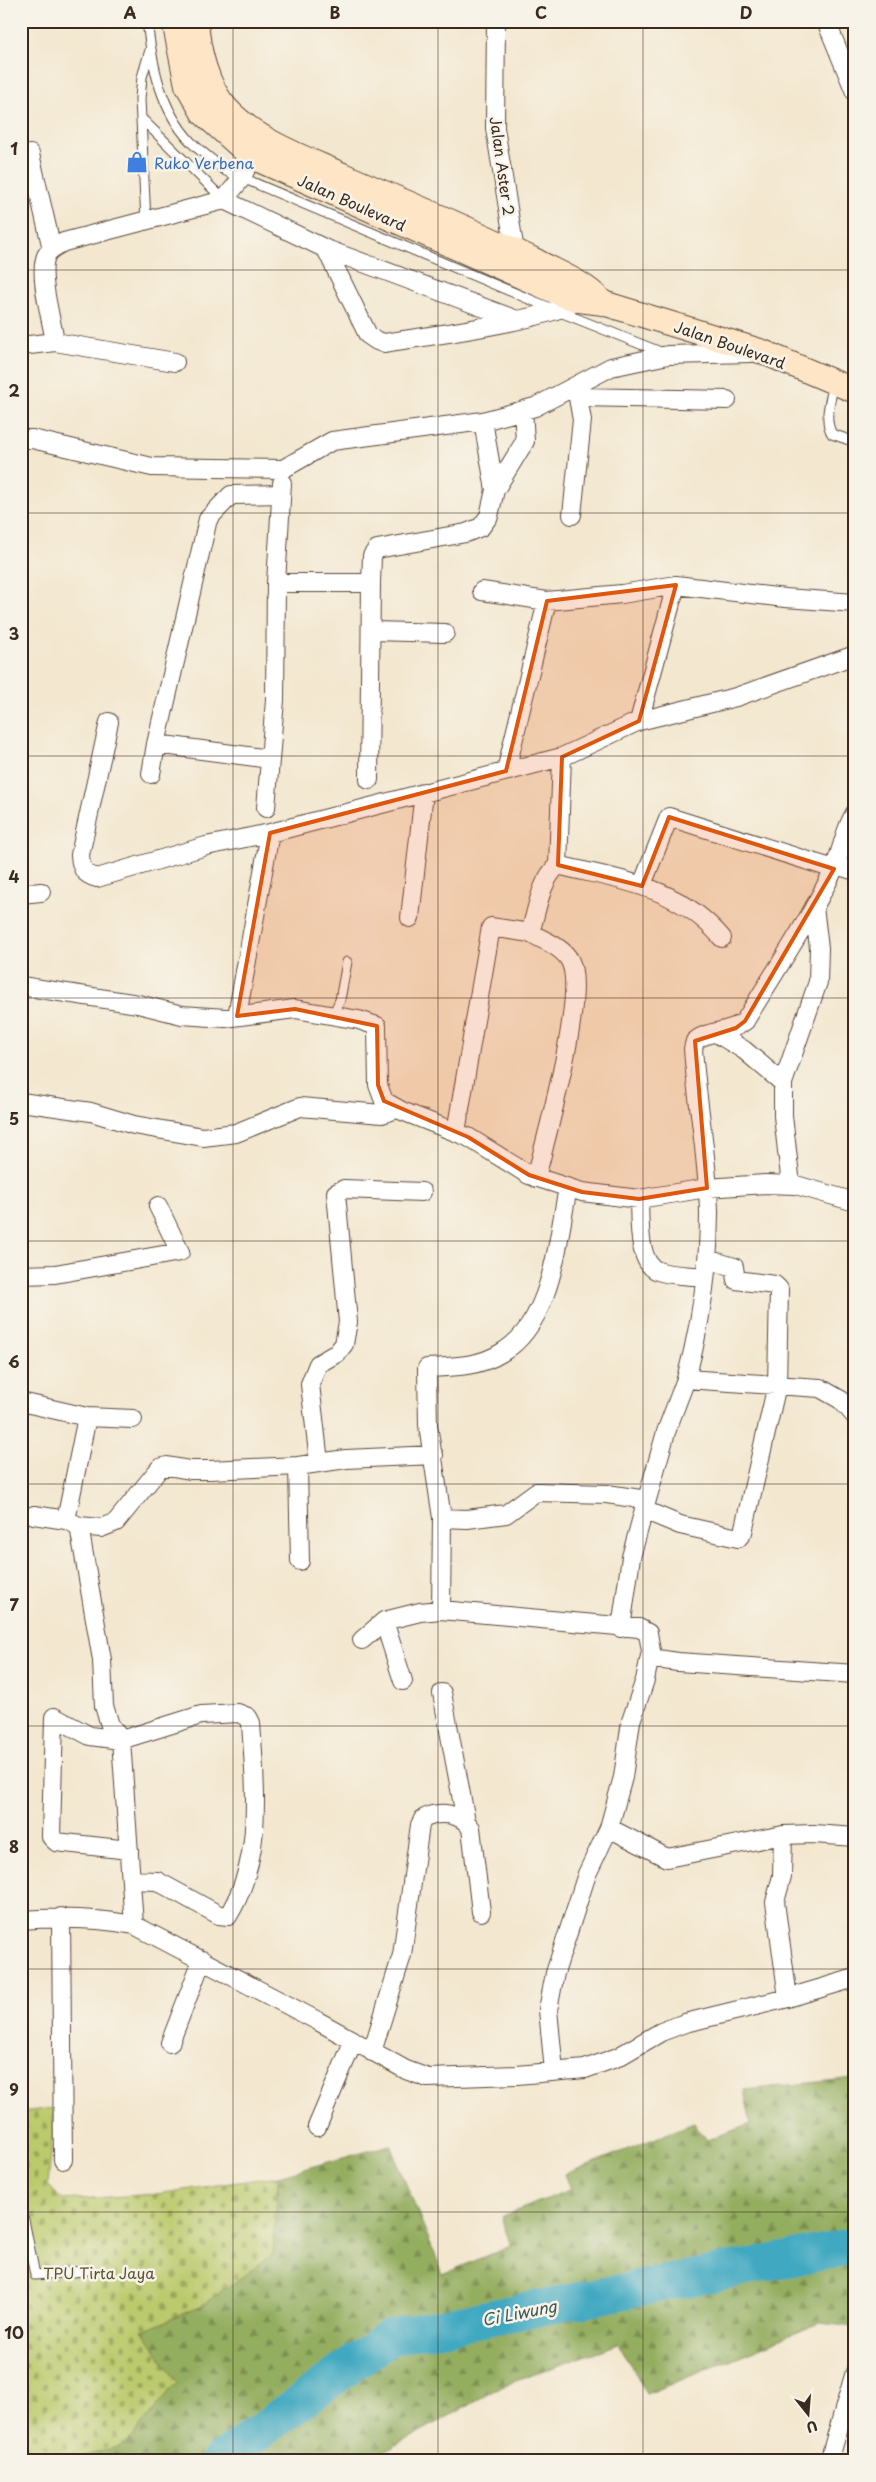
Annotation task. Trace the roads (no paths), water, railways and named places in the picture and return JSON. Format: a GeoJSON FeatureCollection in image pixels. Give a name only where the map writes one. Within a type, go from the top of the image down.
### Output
{"type":"FeatureCollection","features":[{"type":"Feature","properties":{"kind":"main road","name":"Jalan Boulevard"},"geometry":{"type":"LineString","coordinates":[[174,21],[187,85],[203,113],[252,157],[561,294],[591,297],[763,352],[845,386]]}},
{"type":"Feature","properties":{"kind":"main road","name":"Jalan Boulevard"},"geometry":{"type":"LineString","coordinates":[[196,21],[202,57],[211,85],[226,109],[254,132],[298,155],[515,250],[591,297]]}},
{"type":"Feature","properties":{"kind":"street","name":"Jalan Aster 2"},"geometry":{"type":"LineString","coordinates":[[496,21],[495,128],[515,250]]}},
{"type":"Feature","properties":{"kind":"street"},"geometry":{"type":"LineString","coordinates":[[826,21],[855,92]]}},
{"type":"Feature","properties":{"kind":"street"},"geometry":{"type":"LineString","coordinates":[[30,154],[52,249]]}},
{"type":"Feature","properties":{"kind":"street"},"geometry":{"type":"LineString","coordinates":[[56,342],[44,273],[46,254],[64,242],[224,200],[241,179],[252,157]]}},
{"type":"Feature","properties":{"kind":"street"},"geometry":{"type":"LineString","coordinates":[[224,200],[326,249],[518,321]]}},
{"type":"Feature","properties":{"kind":"street"},"geometry":{"type":"LineString","coordinates":[[326,249],[368,335],[377,341],[386,343],[518,321],[591,297]]}},
{"type":"Feature","properties":{"kind":"street"},"geometry":{"type":"LineString","coordinates":[[21,346],[56,342],[175,362]]}},
{"type":"Feature","properties":{"kind":"street"},"geometry":{"type":"LineString","coordinates":[[21,439],[32,439],[152,467],[283,469],[332,441],[482,421],[535,407],[577,392],[611,367],[668,355],[763,352]]}},
{"type":"Feature","properties":{"kind":"street"},"geometry":{"type":"LineString","coordinates":[[577,392],[727,400]]}},
{"type":"Feature","properties":{"kind":"street"},"geometry":{"type":"LineString","coordinates":[[572,515],[582,420],[577,392]]}},
{"type":"Feature","properties":{"kind":"street"},"geometry":{"type":"LineString","coordinates":[[368,780],[372,556],[377,549],[466,533],[480,526],[489,516],[495,490],[525,441],[523,410]]}},
{"type":"Feature","properties":{"kind":"street"},"geometry":{"type":"LineString","coordinates":[[482,421],[495,490]]}},
{"type":"Feature","properties":{"kind":"street"},"geometry":{"type":"LineString","coordinates":[[266,808],[275,700],[276,583],[283,469]]}},
{"type":"Feature","properties":{"kind":"street"},"geometry":{"type":"LineString","coordinates":[[151,774],[156,744],[208,519],[231,494],[281,494]]}},
{"type":"Feature","properties":{"kind":"street"},"geometry":{"type":"LineString","coordinates":[[276,583],[371,583]]}},
{"type":"Feature","properties":{"kind":"street"},"geometry":{"type":"LineString","coordinates":[[639,721],[676,585]]}},
{"type":"Feature","properties":{"kind":"street"},"geometry":{"type":"LineString","coordinates":[[482,591],[547,601],[622,594],[676,585],[785,598],[855,603]]}},
{"type":"Feature","properties":{"kind":"street"},"geometry":{"type":"LineString","coordinates":[[506,771],[547,601]]}},
{"type":"Feature","properties":{"kind":"street"},"geometry":{"type":"LineString","coordinates":[[372,631],[445,633]]}},
{"type":"Feature","properties":{"kind":"street"},"geometry":{"type":"LineString","coordinates":[[109,722],[80,855],[81,866],[88,876],[97,878],[206,846],[270,833],[562,757],[639,721],[736,697],[855,655]]}},
{"type":"Feature","properties":{"kind":"street"},"geometry":{"type":"LineString","coordinates":[[156,744],[270,758]]}},
{"type":"Feature","properties":{"kind":"street"},"geometry":{"type":"LineString","coordinates":[[530,933],[548,877],[558,866],[562,757]]}},
{"type":"Feature","properties":{"kind":"street"},"geometry":{"type":"LineString","coordinates":[[410,918],[424,792]]}},
{"type":"Feature","properties":{"kind":"street"},"geometry":{"type":"LineString","coordinates":[[621,1628],[631,1557],[669,1423],[686,1379],[699,1331],[704,1300],[707,1188],[693,1049],[695,1041],[700,1037],[736,1028],[745,1020],[784,960],[814,907],[835,867],[855,813]]}},
{"type":"Feature","properties":{"kind":"street"},"geometry":{"type":"LineString","coordinates":[[642,885],[668,817],[835,867],[855,871]]}},
{"type":"Feature","properties":{"kind":"street"},"geometry":{"type":"LineString","coordinates":[[238,1016],[270,833]]}},
{"type":"Feature","properties":{"kind":"street"},"geometry":{"type":"LineString","coordinates":[[558,866],[642,885],[660,891],[705,919],[722,938]]}},
{"type":"Feature","properties":{"kind":"street"},"geometry":{"type":"LineString","coordinates":[[21,894],[41,892]]}},
{"type":"Feature","properties":{"kind":"street"},"geometry":{"type":"LineString","coordinates":[[791,1185],[783,1116],[783,1083],[818,982],[819,948],[814,907]]}},
{"type":"Feature","properties":{"kind":"street"},"geometry":{"type":"LineString","coordinates":[[456,1132],[491,927],[530,933],[569,958],[574,981],[570,1038],[536,1178]]}},
{"type":"Feature","properties":{"kind":"street"},"geometry":{"type":"LineString","coordinates":[[21,986],[138,1004],[182,1015],[224,1018],[295,1009],[332,1015],[377,1026],[380,1094],[384,1101],[397,1109],[468,1137],[536,1178],[568,1188],[639,1199],[707,1188],[791,1185],[817,1190],[855,1202]]}},
{"type":"Feature","properties":{"kind":"street"},"geometry":{"type":"LineString","coordinates":[[716,1033],[744,1050],[783,1083]]}},
{"type":"Feature","properties":{"kind":"street"},"geometry":{"type":"LineString","coordinates":[[21,1102],[91,1112],[134,1125],[203,1137],[236,1133],[300,1107],[382,1114],[397,1109]]}},
{"type":"Feature","properties":{"kind":"street"},"geometry":{"type":"LineString","coordinates":[[441,1610],[442,1518],[426,1407],[427,1368],[457,1367],[481,1362],[501,1354],[520,1340],[544,1300],[568,1188]]}},
{"type":"Feature","properties":{"kind":"street"},"geometry":{"type":"LineString","coordinates":[[319,1462],[310,1384],[318,1364],[336,1353],[344,1344],[347,1336],[348,1322],[336,1193],[344,1190],[422,1192]]}},
{"type":"Feature","properties":{"kind":"street"},"geometry":{"type":"LineString","coordinates":[[442,1518],[467,1519],[506,1514],[536,1492],[607,1494],[646,1505],[680,1525],[730,1538],[742,1535],[776,1385],[779,1289],[775,1285],[736,1280],[734,1267],[659,1271],[651,1267],[643,1254],[639,1199]]}},
{"type":"Feature","properties":{"kind":"street"},"geometry":{"type":"LineString","coordinates":[[21,1275],[55,1274],[180,1252],[158,1206]]}},
{"type":"Feature","properties":{"kind":"street"},"geometry":{"type":"LineString","coordinates":[[686,1379],[820,1388],[841,1400],[855,1416]]}},
{"type":"Feature","properties":{"kind":"street"},"geometry":{"type":"LineString","coordinates":[[21,1402],[86,1417],[133,1419]]}},
{"type":"Feature","properties":{"kind":"street"},"geometry":{"type":"LineString","coordinates":[[86,1417],[73,1523],[102,1660],[104,1706],[110,1725],[121,1740],[134,1926]]}},
{"type":"Feature","properties":{"kind":"street"},"geometry":{"type":"LineString","coordinates":[[34,1514],[101,1528],[116,1522],[160,1468],[167,1466],[200,1470],[298,1466],[319,1462],[434,1455]]}},
{"type":"Feature","properties":{"kind":"street"},"geometry":{"type":"LineString","coordinates":[[298,1466],[300,1561]]}},
{"type":"Feature","properties":{"kind":"street"},"geometry":{"type":"LineString","coordinates":[[362,1640],[384,1621],[420,1612],[441,1610],[621,1628],[639,1628],[648,1633],[651,1643],[650,1658],[645,1680],[631,1721],[623,1777],[609,1828],[587,1874],[555,1973],[548,2010],[554,2071]]}},
{"type":"Feature","properties":{"kind":"street"},"geometry":{"type":"LineString","coordinates":[[384,1621],[402,1681]]}},
{"type":"Feature","properties":{"kind":"street"},"geometry":{"type":"LineString","coordinates":[[650,1658],[678,1662],[855,1674]]}},
{"type":"Feature","properties":{"kind":"street"},"geometry":{"type":"LineString","coordinates":[[442,1693],[466,1820],[473,1836],[481,1912]]}},
{"type":"Feature","properties":{"kind":"street"},"geometry":{"type":"LineString","coordinates":[[129,1850],[56,1842],[51,1837],[54,1717],[90,1736],[121,1740],[201,1716],[238,1713],[248,1717],[252,1723],[256,1795],[254,1838],[243,1889],[228,1916],[219,1915],[157,1881],[130,1880]]}},
{"type":"Feature","properties":{"kind":"street"},"geometry":{"type":"LineString","coordinates":[[372,2052],[402,1955],[420,1825],[430,1815],[442,1814],[466,1820]]}},
{"type":"Feature","properties":{"kind":"street"},"geometry":{"type":"LineString","coordinates":[[609,1828],[667,1858],[783,1835],[814,1834],[855,1837]]}},
{"type":"Feature","properties":{"kind":"street"},"geometry":{"type":"LineString","coordinates":[[783,1835],[782,1876],[776,1902],[788,1998]]}},
{"type":"Feature","properties":{"kind":"street"},"geometry":{"type":"LineString","coordinates":[[21,1920],[61,1917],[107,1920],[134,1926],[316,2020],[406,2070],[428,2078],[517,2075],[585,2069],[618,2057],[661,2032],[685,2023],[788,1998],[855,1978]]}},
{"type":"Feature","properties":{"kind":"street"},"geometry":{"type":"LineString","coordinates":[[61,1917],[63,2160]]}},
{"type":"Feature","properties":{"kind":"street"},"geometry":{"type":"LineString","coordinates":[[170,2043],[202,1960]]}},
{"type":"Feature","properties":{"kind":"street"},"geometry":{"type":"LineString","coordinates":[[317,2127],[353,2042]]}},
{"type":"Feature","properties":{"kind":"street"},"geometry":{"type":"LineString","coordinates":[[829,2461],[855,2372]]}},
{"type":"Feature","properties":{"kind":"lane"},"geometry":{"type":"LineString","coordinates":[[147,21],[157,82],[175,121],[191,142],[226,171],[241,179],[555,310],[668,355]]}},
{"type":"Feature","properties":{"kind":"lane"},"geometry":{"type":"LineString","coordinates":[[146,221],[140,99],[142,77],[150,48]]}},
{"type":"Feature","properties":{"kind":"lane"},"geometry":{"type":"LineString","coordinates":[[142,119],[224,200]]}},
{"type":"Feature","properties":{"kind":"lane"},"geometry":{"type":"LineString","coordinates":[[845,386],[827,419],[828,428],[832,434],[855,442]]}},
{"type":"Feature","properties":{"kind":"lane"},"geometry":{"type":"LineString","coordinates":[[332,1015],[340,1000],[347,962]]}},
{"type":"Feature","properties":{"kind":"lane"},"geometry":{"type":"LineString","coordinates":[[21,2217],[24,2220],[35,2276],[85,2271]]}},
{"type":"Feature","properties":{"kind":"waterway","name":"Ci Liwung"},"geometry":{"type":"LineString","coordinates":[[219,2461],[390,2337],[855,2246]]}},
{"type":"Feature","properties":{"kind":"place","name":"Ruko Verbena"},"geometry":{"type":"Point","coordinates":[137,162]}},
{"type":"Feature","properties":{"kind":"park label","name":"TPU Tirta Jaya"},"geometry":{"type":"Point","coordinates":[99,2272]}}]}
